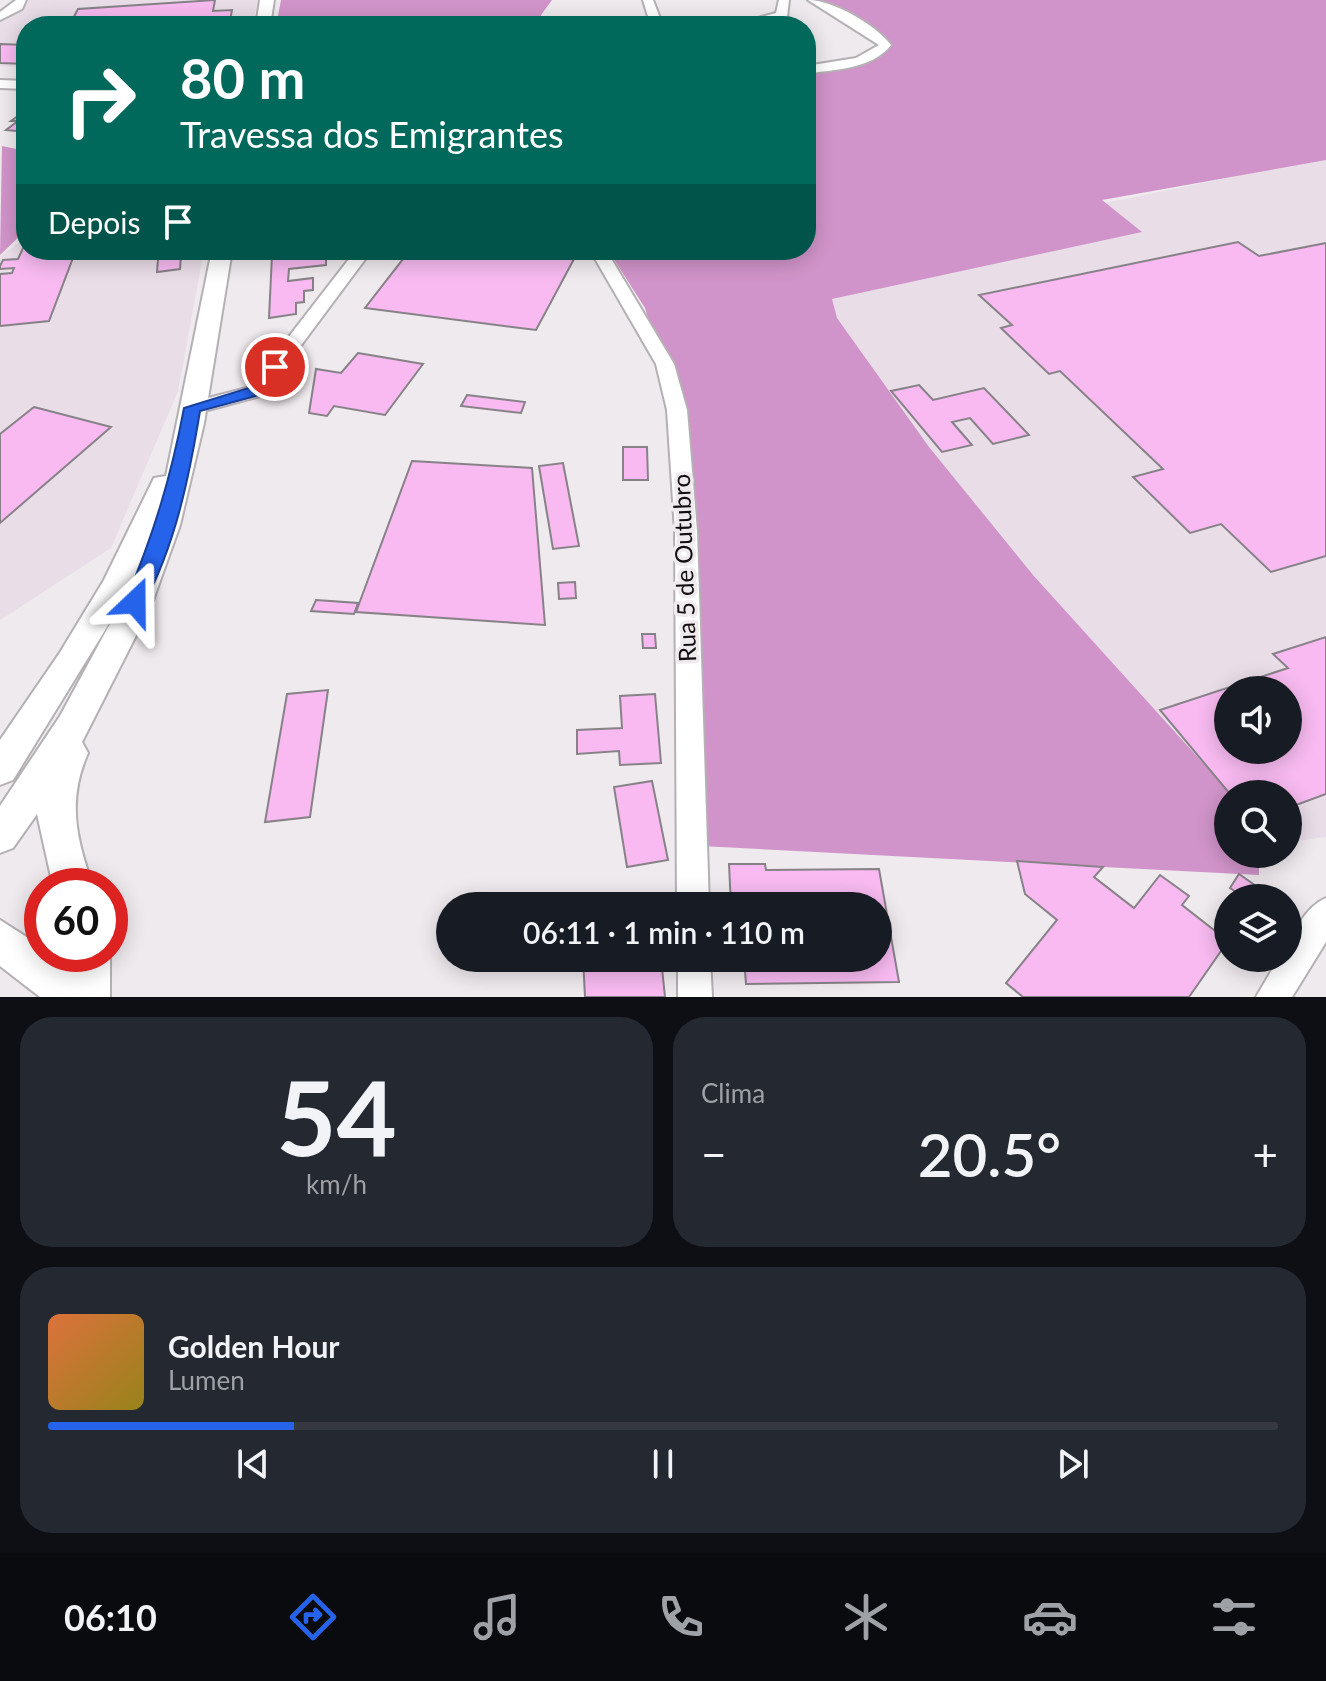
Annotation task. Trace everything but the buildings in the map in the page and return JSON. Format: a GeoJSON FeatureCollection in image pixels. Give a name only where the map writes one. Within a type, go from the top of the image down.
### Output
{"type":"FeatureCollection","features":[{"type":"Feature","properties":{"kind":"main road"},"geometry":{"type":"LineString","coordinates":[[67,868],[56,836],[56,778],[153,596],[220,260]]}},
{"type":"Feature","properties":{"kind":"main road"},"geometry":{"type":"LineString","coordinates":[[4,767],[118,583],[159,494],[183,454]]}},
{"type":"Feature","properties":{"kind":"main road"},"geometry":{"type":"LineString","coordinates":[[0,836],[86,703],[125,626],[166,528]]}},
{"type":"Feature","properties":{"kind":"main road"},"geometry":{"type":"LineString","coordinates":[[0,940],[58,985],[63,997]]}},
{"type":"Feature","properties":{"kind":"main road"},"geometry":{"type":"LineString","coordinates":[[89,997],[91,972]]}},
{"type":"Feature","properties":{"kind":"street"},"geometry":{"type":"LineString","coordinates":[[0,17],[18,7],[21,0]]}},
{"type":"Feature","properties":{"kind":"street"},"geometry":{"type":"LineString","coordinates":[[779,16],[783,15],[780,9],[784,0]]}},
{"type":"Feature","properties":{"kind":"street"},"geometry":{"type":"LineString","coordinates":[[813,0],[879,37],[885,45],[880,52],[868,58],[816,68]]}},
{"type":"Feature","properties":{"kind":"street"},"geometry":{"type":"LineString","coordinates":[[193,408],[257,391],[356,260]]}},
{"type":"Feature","properties":{"kind":"street","name":"Rua 5 de Outubro"},"geometry":{"type":"LineString","coordinates":[[604,260],[665,364],[677,410],[686,531],[693,892]]}},
{"type":"Feature","properties":{"kind":"street"},"geometry":{"type":"LineString","coordinates":[[1273,997],[1326,913]]}},
{"type":"Feature","properties":{"kind":"street"},"geometry":{"type":"LineString","coordinates":[[694,972],[695,997]]}},
{"type":"Feature","properties":{"kind":"shaded area"},"geometry":{"type":"Polygon","coordinates":[[[29,0],[258,0],[254,16],[16,16],[16,67],[0,66],[0,22],[27,5],[29,0]]]}},
{"type":"Feature","properties":{"kind":"shaded area"},"geometry":{"type":"Polygon","coordinates":[[[281,0],[552,0],[541,16],[278,16],[281,0]]]}},
{"type":"Feature","properties":{"kind":"shaded area"},"geometry":{"type":"Polygon","coordinates":[[[814,0],[1326,0],[1326,160],[1102,200],[1142,232],[832,299],[837,318],[929,447],[1033,575],[1218,780],[1214,780],[1214,868],[1259,868],[1259,875],[681,845],[679,635],[666,382],[645,308],[614,260],[816,260],[816,67],[878,50],[880,40],[814,0]]]}},
{"type":"Feature","properties":{"kind":"shaded area"},"geometry":{"type":"Polygon","coordinates":[[[2,146],[16,149],[16,240],[0,255],[2,146]]]}},
{"type":"Feature","properties":{"kind":"shaded area"},"geometry":{"type":"Polygon","coordinates":[[[1326,158],[1326,837],[1302,840],[1302,780],[1214,780],[742,303],[1134,228],[1105,203],[1326,158]]]}},
{"type":"Feature","properties":{"kind":"shaded area"},"geometry":{"type":"Polygon","coordinates":[[[16,245],[16,260],[202,260],[178,391],[111,548],[0,620],[0,257],[16,245]]]}},
{"type":"Feature","properties":{"kind":"route"},"geometry":{"type":"LineString","coordinates":[[135,602],[166,528],[181,473],[193,408],[257,391],[275,367]]}}]}
